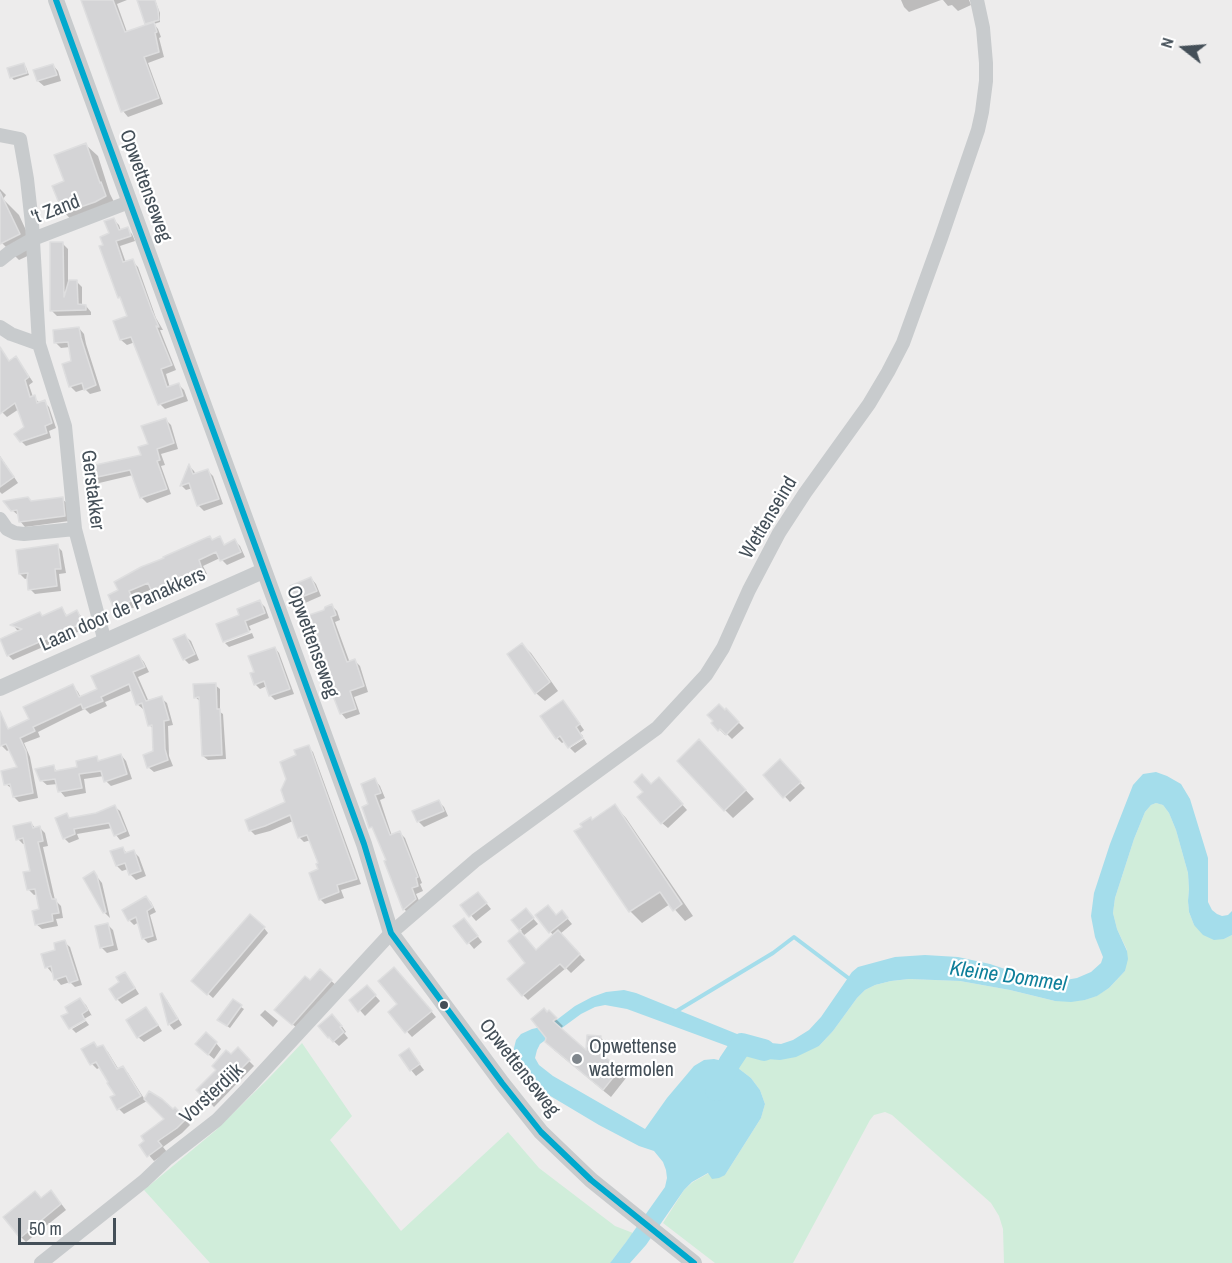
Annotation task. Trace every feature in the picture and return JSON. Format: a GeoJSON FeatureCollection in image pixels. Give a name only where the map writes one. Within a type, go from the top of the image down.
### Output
{"type":"FeatureCollection","features":[{"type":"Feature","properties":{"kind":"street","name":"Opwettenseweg"},"geometry":{"type":"LineString","coordinates":[[56,0],[364,844],[391,933],[541,1132],[591,1180],[694,1263]]}},
{"type":"Feature","properties":{"kind":"street","name":"Wettenseind"},"geometry":{"type":"LineString","coordinates":[[391,933],[476,860],[657,728],[706,675],[723,648],[778,533],[868,404],[903,343],[978,130],[982,112],[987,63],[977,0]]}},
{"type":"Feature","properties":{"kind":"street","name":"Gerstakker"},"geometry":{"type":"LineString","coordinates":[[0,135],[20,139],[33,239],[39,344],[65,426],[75,529],[105,642]]}},
{"type":"Feature","properties":{"kind":"street","name":"'t Zand"},"geometry":{"type":"LineString","coordinates":[[0,260],[33,239],[129,202]]}},
{"type":"Feature","properties":{"kind":"street"},"geometry":{"type":"LineString","coordinates":[[0,327],[11,334],[39,344]]}},
{"type":"Feature","properties":{"kind":"street"},"geometry":{"type":"LineString","coordinates":[[0,519],[7,529],[15,533],[75,529]]}},
{"type":"Feature","properties":{"kind":"street","name":"Laan door de Panakkers"},"geometry":{"type":"LineString","coordinates":[[0,688],[264,571]]}},
{"type":"Feature","properties":{"kind":"street","name":"Vorsterdijk"},"geometry":{"type":"LineString","coordinates":[[41,1263],[217,1120],[254,1083],[391,933]]}},
{"type":"Feature","properties":{"kind":"green space"},"geometry":{"type":"Polygon","coordinates":[[[1156,803],[1163,805],[1169,813],[1176,830],[1188,873],[1189,912],[1194,925],[1224,939],[1232,935],[1232,1263],[1004,1263],[1003,1229],[999,1216],[991,1203],[892,1115],[885,1112],[874,1115],[870,1120],[793,1263],[715,1263],[663,1223],[684,1190],[693,1182],[709,1173],[725,1175],[761,1118],[765,1104],[760,1090],[751,1078],[738,1068],[721,1061],[730,1047],[767,1059],[819,1046],[865,990],[891,981],[909,979],[960,981],[1055,1001],[1085,1000],[1109,988],[1125,971],[1127,950],[1117,929],[1113,913],[1115,898],[1145,812],[1156,803]]]}},
{"type":"Feature","properties":{"kind":"green space"},"geometry":{"type":"Polygon","coordinates":[[[302,1043],[352,1116],[330,1140],[401,1231],[508,1132],[539,1168],[615,1226],[633,1233],[610,1263],[210,1263],[144,1190],[215,1131],[302,1043]]]}},
{"type":"Feature","properties":{"kind":"water"},"geometry":{"type":"Polygon","coordinates":[[[1156,772],[1181,784],[1190,799],[1208,858],[1208,902],[1212,910],[1222,916],[1232,911],[1232,935],[1214,940],[1203,935],[1194,925],[1189,912],[1188,873],[1176,830],[1163,805],[1156,803],[1151,805],[1145,812],[1134,839],[1115,898],[1113,913],[1127,951],[1125,971],[1109,988],[1097,996],[1071,1002],[1055,1001],[960,981],[909,979],[891,981],[865,990],[819,1046],[796,1057],[780,1060],[749,1054],[627,1009],[605,1005],[581,1014],[540,1044],[535,1058],[539,1065],[553,1076],[645,1129],[694,1066],[704,1060],[714,1059],[727,1062],[738,1068],[751,1078],[760,1090],[765,1104],[761,1118],[725,1175],[712,1179],[708,1173],[692,1182],[630,1263],[610,1263],[665,1187],[667,1178],[663,1162],[654,1151],[639,1146],[599,1125],[547,1094],[532,1082],[514,1059],[516,1040],[521,1034],[550,1025],[575,1006],[592,997],[606,992],[624,990],[742,1036],[781,1044],[809,1030],[858,967],[895,957],[925,955],[958,957],[1044,980],[1060,981],[1077,978],[1091,972],[1101,963],[1103,957],[1095,937],[1091,916],[1094,893],[1110,844],[1133,785],[1143,774],[1156,772]]]}},
{"type":"Feature","properties":{"kind":"building"},"geometry":{"type":"Polygon","coordinates":[[[81,0],[113,0],[125,32],[154,22],[159,52],[144,57],[159,98],[121,112],[81,0]]]}},
{"type":"Feature","properties":{"kind":"building"},"geometry":{"type":"Polygon","coordinates":[[[137,0],[155,0],[159,20],[145,24],[137,0]]]}},
{"type":"Feature","properties":{"kind":"building"},"geometry":{"type":"Polygon","coordinates":[[[24,63],[27,73],[10,78],[7,68],[24,63]]]}},
{"type":"Feature","properties":{"kind":"building"},"geometry":{"type":"Polygon","coordinates":[[[53,64],[57,75],[37,81],[33,70],[53,64]]]}},
{"type":"Feature","properties":{"kind":"building"},"geometry":{"type":"Polygon","coordinates":[[[86,143],[106,196],[63,213],[52,186],[64,181],[54,155],[86,143]]]}},
{"type":"Feature","properties":{"kind":"building"},"geometry":{"type":"Polygon","coordinates":[[[0,192],[20,234],[0,244],[0,192]]]}},
{"type":"Feature","properties":{"kind":"building"},"geometry":{"type":"Polygon","coordinates":[[[114,218],[119,230],[128,227],[131,236],[116,241],[123,262],[133,259],[172,365],[161,369],[167,387],[179,383],[183,396],[158,405],[131,337],[120,340],[113,321],[127,316],[99,246],[103,245],[100,237],[109,233],[104,221],[114,218]]]}},
{"type":"Feature","properties":{"kind":"building"},"geometry":{"type":"Polygon","coordinates":[[[50,242],[63,242],[64,297],[69,280],[77,280],[78,304],[86,305],[86,310],[50,311],[50,242]]]}},
{"type":"Feature","properties":{"kind":"building"},"geometry":{"type":"Polygon","coordinates":[[[79,327],[96,385],[84,390],[82,383],[69,387],[62,364],[71,361],[68,342],[54,343],[53,330],[79,327]]]}},
{"type":"Feature","properties":{"kind":"building"},"geometry":{"type":"Polygon","coordinates":[[[0,347],[9,361],[16,356],[29,377],[25,380],[30,397],[35,395],[37,403],[45,400],[52,423],[45,426],[47,433],[20,442],[14,434],[24,427],[15,403],[0,414],[0,347]]]}},
{"type":"Feature","properties":{"kind":"building"},"geometry":{"type":"Polygon","coordinates":[[[166,418],[174,443],[157,449],[160,460],[157,461],[167,489],[140,498],[130,470],[88,479],[86,467],[141,455],[138,447],[148,444],[141,426],[166,418]]]}},
{"type":"Feature","properties":{"kind":"building"},"geometry":{"type":"Polygon","coordinates":[[[0,457],[14,477],[0,487],[0,457]]]}},
{"type":"Feature","properties":{"kind":"building"},"geometry":{"type":"Polygon","coordinates":[[[189,464],[193,474],[208,469],[219,499],[197,506],[189,483],[180,486],[189,464]]]}},
{"type":"Feature","properties":{"kind":"building"},"geometry":{"type":"Polygon","coordinates":[[[28,497],[31,501],[63,497],[65,516],[19,522],[17,510],[11,511],[3,501],[28,497]]]}},
{"type":"Feature","properties":{"kind":"building"},"geometry":{"type":"Polygon","coordinates":[[[210,536],[212,540],[220,536],[224,545],[235,539],[241,552],[220,561],[216,552],[199,560],[202,569],[152,592],[148,583],[129,591],[133,600],[114,609],[108,595],[118,590],[114,582],[141,567],[210,536]]]}},
{"type":"Feature","properties":{"kind":"building"},"geometry":{"type":"Polygon","coordinates":[[[58,544],[61,569],[55,569],[57,586],[28,590],[28,573],[19,574],[16,550],[58,544]]]}},
{"type":"Feature","properties":{"kind":"building"},"geometry":{"type":"Polygon","coordinates":[[[311,577],[317,591],[295,598],[290,586],[311,577]]]}},
{"type":"Feature","properties":{"kind":"building"},"geometry":{"type":"Polygon","coordinates":[[[260,600],[265,613],[245,621],[249,632],[223,642],[216,624],[239,615],[237,609],[260,600]]]}},
{"type":"Feature","properties":{"kind":"building"},"geometry":{"type":"Polygon","coordinates":[[[332,604],[336,615],[331,617],[347,662],[355,659],[364,686],[350,691],[356,709],[340,714],[321,665],[327,662],[309,615],[324,610],[332,604]]]}},
{"type":"Feature","properties":{"kind":"building"},"geometry":{"type":"Polygon","coordinates":[[[62,607],[66,616],[77,610],[83,623],[7,656],[0,639],[22,629],[10,625],[40,612],[42,616],[62,607]]]}},
{"type":"Feature","properties":{"kind":"building"},"geometry":{"type":"Polygon","coordinates":[[[185,634],[195,654],[183,660],[173,639],[185,634]]]}},
{"type":"Feature","properties":{"kind":"building"},"geometry":{"type":"Polygon","coordinates":[[[522,643],[550,682],[535,694],[507,654],[522,643]]]}},
{"type":"Feature","properties":{"kind":"building"},"geometry":{"type":"Polygon","coordinates":[[[275,647],[290,689],[269,696],[264,681],[254,685],[250,673],[254,672],[248,656],[275,647]]]}},
{"type":"Feature","properties":{"kind":"building"},"geometry":{"type":"Polygon","coordinates":[[[139,655],[145,667],[133,672],[146,701],[162,696],[169,720],[164,721],[165,749],[168,760],[147,768],[143,755],[153,751],[152,725],[148,726],[142,703],[136,705],[129,684],[101,697],[103,701],[83,709],[81,704],[33,727],[35,731],[20,738],[26,751],[33,793],[13,797],[10,784],[4,785],[1,771],[17,767],[6,744],[0,746],[0,711],[8,729],[29,719],[23,707],[73,684],[79,697],[97,689],[91,676],[139,655]]]}},
{"type":"Feature","properties":{"kind":"building"},"geometry":{"type":"Polygon","coordinates":[[[216,683],[217,709],[220,709],[222,755],[202,756],[199,697],[194,698],[193,684],[216,683]]]}},
{"type":"Feature","properties":{"kind":"building"},"geometry":{"type":"Polygon","coordinates":[[[563,700],[580,724],[576,727],[583,738],[568,748],[560,736],[556,739],[540,716],[563,700]]]}},
{"type":"Feature","properties":{"kind":"building"},"geometry":{"type":"Polygon","coordinates":[[[719,704],[739,722],[726,735],[720,729],[718,731],[707,715],[719,704]]]}},
{"type":"Feature","properties":{"kind":"building"},"geometry":{"type":"Polygon","coordinates":[[[699,739],[746,790],[724,811],[677,761],[699,739]]]}},
{"type":"Feature","properties":{"kind":"building"},"geometry":{"type":"Polygon","coordinates":[[[309,745],[357,879],[337,885],[339,892],[319,900],[309,873],[318,869],[316,864],[318,863],[307,835],[298,838],[290,815],[249,831],[245,820],[285,802],[281,790],[286,779],[280,762],[296,755],[294,750],[309,745]]]}},
{"type":"Feature","properties":{"kind":"building"},"geometry":{"type":"Polygon","coordinates":[[[121,754],[127,774],[104,782],[101,771],[79,774],[82,788],[58,792],[55,779],[40,781],[35,769],[54,765],[55,771],[77,767],[76,761],[97,756],[98,761],[121,754]]]}},
{"type":"Feature","properties":{"kind":"building"},"geometry":{"type":"Polygon","coordinates":[[[780,759],[801,782],[783,798],[763,775],[780,759]]]}},
{"type":"Feature","properties":{"kind":"building"},"geometry":{"type":"Polygon","coordinates":[[[642,774],[651,784],[659,777],[683,804],[661,824],[637,797],[643,792],[634,782],[642,774]]]}},
{"type":"Feature","properties":{"kind":"building"},"geometry":{"type":"Polygon","coordinates":[[[375,778],[381,793],[375,795],[390,835],[400,831],[418,877],[416,878],[418,886],[412,888],[416,899],[403,910],[384,861],[386,860],[372,827],[369,828],[362,807],[368,804],[361,784],[375,778]]]}},
{"type":"Feature","properties":{"kind":"building"},"geometry":{"type":"Polygon","coordinates":[[[439,800],[444,811],[417,822],[412,811],[439,800]]]}},
{"type":"Feature","properties":{"kind":"building"},"geometry":{"type":"Polygon","coordinates":[[[615,804],[682,904],[673,911],[660,892],[629,912],[574,831],[582,827],[580,824],[591,817],[592,820],[615,804]]]}},
{"type":"Feature","properties":{"kind":"building"},"geometry":{"type":"Polygon","coordinates":[[[115,805],[126,831],[114,836],[109,823],[74,829],[75,834],[63,839],[55,818],[67,813],[69,818],[96,813],[115,805]]]}},
{"type":"Feature","properties":{"kind":"building"},"geometry":{"type":"Polygon","coordinates":[[[31,822],[33,828],[40,826],[43,841],[38,842],[50,893],[52,899],[56,899],[59,913],[52,914],[53,921],[35,925],[32,911],[39,909],[35,889],[27,890],[23,872],[30,871],[23,838],[16,840],[13,826],[31,822]]]}},
{"type":"Feature","properties":{"kind":"building"},"geometry":{"type":"Polygon","coordinates":[[[123,847],[125,853],[134,850],[141,871],[129,875],[125,863],[116,866],[110,851],[123,847]]]}},
{"type":"Feature","properties":{"kind":"building"},"geometry":{"type":"Polygon","coordinates":[[[94,871],[106,912],[103,913],[83,878],[94,871]]]}},
{"type":"Feature","properties":{"kind":"building"},"geometry":{"type":"Polygon","coordinates":[[[478,892],[487,903],[469,917],[460,905],[478,892]]]}},
{"type":"Feature","properties":{"kind":"building"},"geometry":{"type":"Polygon","coordinates":[[[146,896],[153,907],[147,911],[153,936],[142,939],[136,917],[128,921],[122,910],[146,896]]]}},
{"type":"Feature","properties":{"kind":"building"},"geometry":{"type":"Polygon","coordinates":[[[548,905],[556,915],[562,910],[568,918],[549,933],[535,915],[548,905]]]}},
{"type":"Feature","properties":{"kind":"building"},"geometry":{"type":"Polygon","coordinates":[[[526,908],[534,918],[519,930],[511,920],[526,908]]]}},
{"type":"Feature","properties":{"kind":"building"},"geometry":{"type":"Polygon","coordinates":[[[250,914],[265,927],[207,995],[191,981],[250,914]]]}},
{"type":"Feature","properties":{"kind":"building"},"geometry":{"type":"Polygon","coordinates":[[[464,918],[478,936],[467,944],[453,926],[464,918]]]}},
{"type":"Feature","properties":{"kind":"building"},"geometry":{"type":"Polygon","coordinates":[[[108,923],[113,945],[100,948],[95,926],[108,923]]]}},
{"type":"Feature","properties":{"kind":"building"},"geometry":{"type":"Polygon","coordinates":[[[558,930],[580,954],[565,969],[560,964],[522,996],[507,979],[525,963],[508,941],[520,931],[536,950],[558,930]]]}},
{"type":"Feature","properties":{"kind":"building"},"geometry":{"type":"Polygon","coordinates":[[[65,940],[78,980],[69,983],[66,976],[54,980],[51,966],[45,968],[41,954],[55,950],[54,943],[65,940]]]}},
{"type":"Feature","properties":{"kind":"building"},"geometry":{"type":"Polygon","coordinates":[[[394,967],[432,1011],[405,1033],[388,1012],[397,1004],[378,981],[394,967]]]}},
{"type":"Feature","properties":{"kind":"building"},"geometry":{"type":"Polygon","coordinates":[[[320,969],[332,980],[292,1025],[274,1010],[305,976],[310,980],[320,969]]]}},
{"type":"Feature","properties":{"kind":"building"},"geometry":{"type":"Polygon","coordinates":[[[125,972],[135,988],[116,1000],[109,989],[119,982],[116,977],[125,972]]]}},
{"type":"Feature","properties":{"kind":"building"},"geometry":{"type":"Polygon","coordinates":[[[367,985],[376,995],[358,1012],[349,1000],[367,985]]]}},
{"type":"Feature","properties":{"kind":"building"},"geometry":{"type":"Polygon","coordinates":[[[162,993],[178,1019],[168,1025],[160,994],[162,993]]]}},
{"type":"Feature","properties":{"kind":"building"},"geometry":{"type":"Polygon","coordinates":[[[80,998],[88,1010],[82,1014],[85,1020],[69,1029],[61,1016],[68,1013],[65,1007],[80,998]]]}},
{"type":"Feature","properties":{"kind":"building"},"geometry":{"type":"Polygon","coordinates":[[[233,999],[242,1005],[227,1026],[217,1020],[233,999]]]}},
{"type":"Feature","properties":{"kind":"building"},"geometry":{"type":"Polygon","coordinates":[[[146,1007],[158,1025],[137,1038],[126,1020],[146,1007]]]}},
{"type":"Feature","properties":{"kind":"building","name":"Opwettense watermolen"},"geometry":{"type":"Polygon","coordinates":[[[544,1008],[557,1018],[553,1021],[586,1050],[587,1035],[601,1036],[599,1052],[620,1069],[603,1090],[545,1042],[546,1038],[531,1019],[544,1008]]]}},
{"type":"Feature","properties":{"kind":"building"},"geometry":{"type":"Polygon","coordinates":[[[332,1014],[344,1032],[333,1042],[318,1026],[332,1014]]]}},
{"type":"Feature","properties":{"kind":"building"},"geometry":{"type":"Polygon","coordinates":[[[206,1032],[217,1042],[208,1055],[195,1044],[206,1032]]]}},
{"type":"Feature","properties":{"kind":"building"},"geometry":{"type":"Polygon","coordinates":[[[94,1042],[97,1047],[103,1045],[117,1069],[123,1066],[141,1096],[117,1110],[110,1097],[115,1095],[108,1082],[96,1062],[90,1065],[81,1049],[94,1042]]]}},
{"type":"Feature","properties":{"kind":"building"},"geometry":{"type":"Polygon","coordinates":[[[238,1047],[250,1060],[208,1102],[196,1090],[216,1070],[212,1066],[226,1050],[231,1054],[238,1047]]]}},
{"type":"Feature","properties":{"kind":"building"},"geometry":{"type":"Polygon","coordinates":[[[409,1048],[420,1064],[410,1071],[399,1055],[409,1048]]]}},
{"type":"Feature","properties":{"kind":"building"},"geometry":{"type":"Polygon","coordinates":[[[149,1091],[173,1109],[175,1107],[186,1119],[158,1141],[162,1146],[147,1157],[139,1145],[144,1141],[141,1136],[164,1119],[144,1099],[149,1091]]]}},
{"type":"Feature","properties":{"kind":"building"},"geometry":{"type":"Polygon","coordinates":[[[51,1190],[61,1204],[20,1238],[3,1217],[35,1191],[41,1198],[51,1190]]]}},
{"type":"Feature","properties":{"kind":"waterway"},"geometry":{"type":"LineString","coordinates":[[675,1012],[773,953],[794,937],[851,980]]}},
{"type":"Feature","properties":{"kind":"waterway","name":"Kleine Dommel"},"geometry":{"type":"LineString","coordinates":[[716,1090],[742,1044],[764,1050]]}},
{"type":"Feature","properties":{"kind":"transit line"},"geometry":{"type":"LineString","coordinates":[[56,0],[364,844],[391,933],[541,1132],[591,1180],[694,1263]]}},
{"type":"Feature","properties":{"kind":"place","name":"Opwettense watermolen"},"geometry":{"type":"Point","coordinates":[577,1059]}}]}
